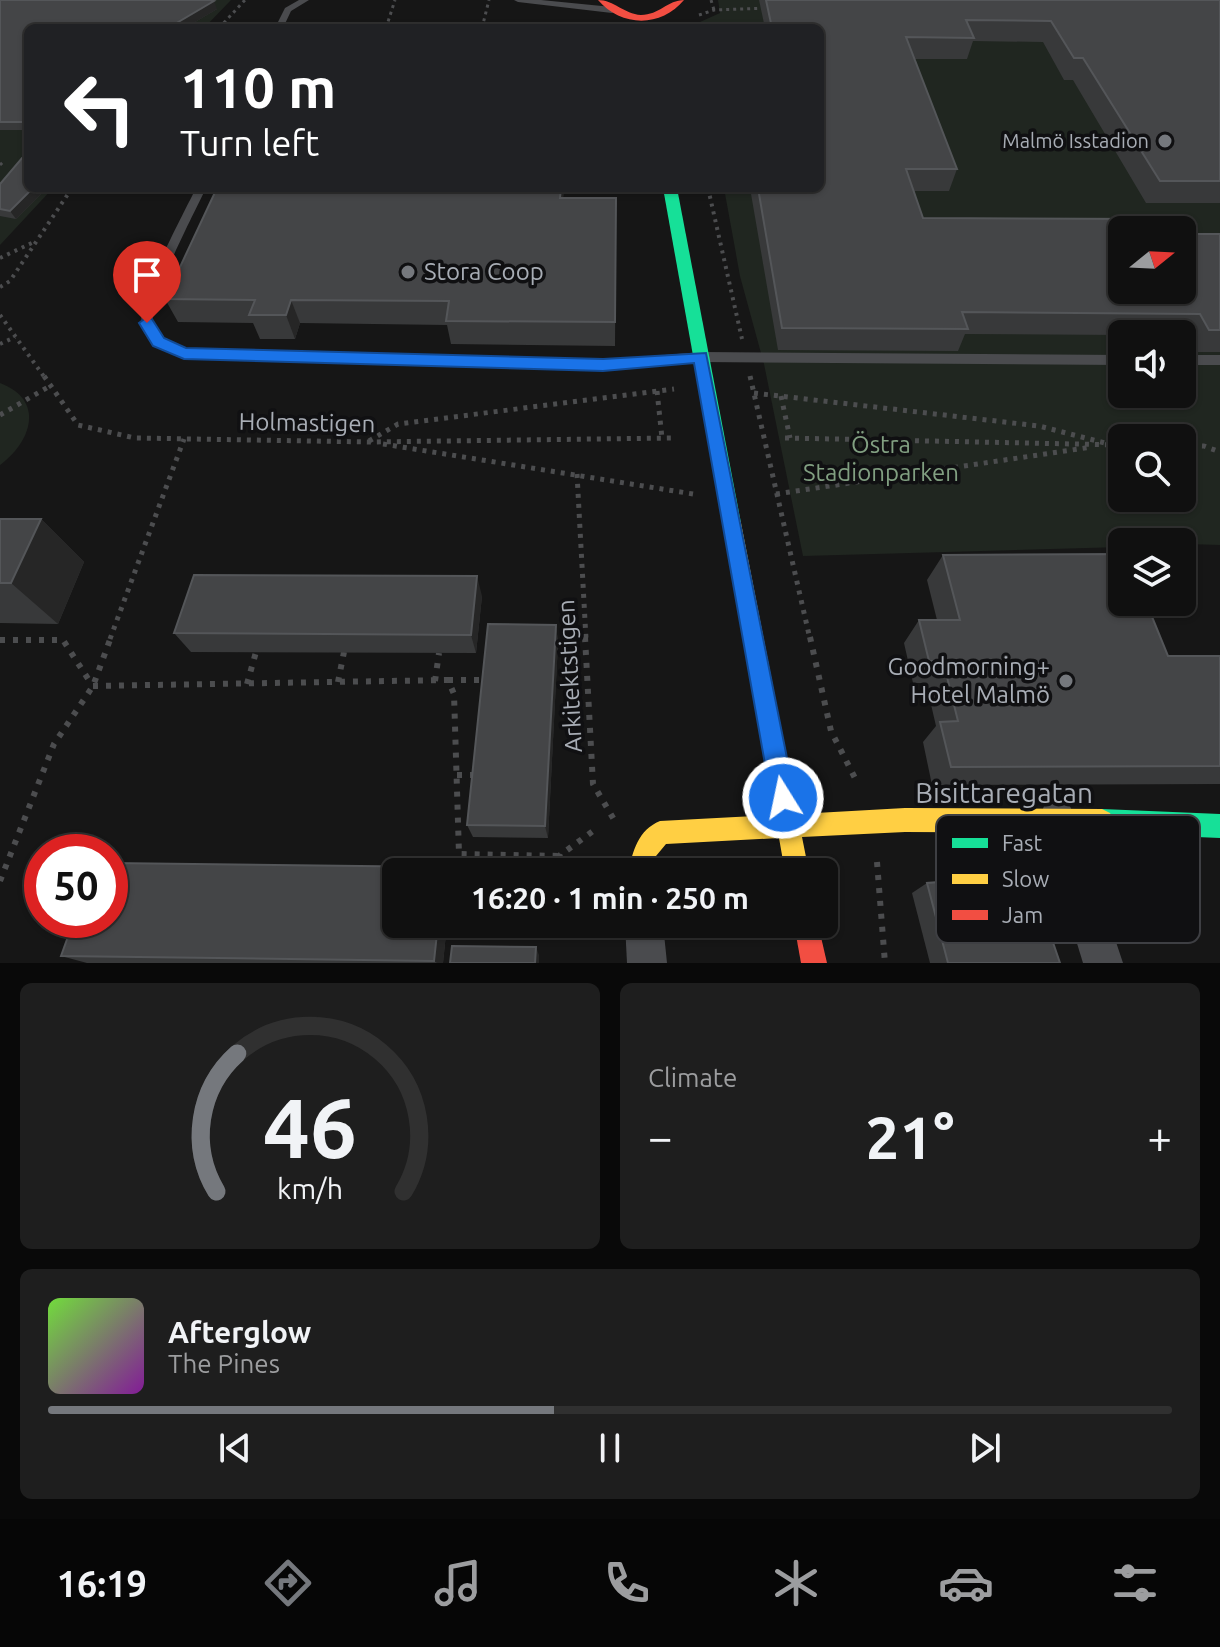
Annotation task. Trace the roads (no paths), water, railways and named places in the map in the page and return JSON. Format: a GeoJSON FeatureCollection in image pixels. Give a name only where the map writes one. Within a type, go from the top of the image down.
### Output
{"type":"FeatureCollection","features":[{"type":"Feature","properties":{"kind":"main road"},"geometry":{"type":"LineString","coordinates":[[608,5],[645,23],[675,8],[679,0]]}},
{"type":"Feature","properties":{"kind":"main road"},"geometry":{"type":"LineString","coordinates":[[671,192],[794,858]]}},
{"type":"Feature","properties":{"kind":"main road","name":"Bisittaregatan"},"geometry":{"type":"LineString","coordinates":[[643,858],[647,845],[660,833],[936,820]]}},
{"type":"Feature","properties":{"kind":"main road","name":"Bisittaregatan"},"geometry":{"type":"LineString","coordinates":[[1200,825],[1220,826]]}},
{"type":"Feature","properties":{"kind":"main road"},"geometry":{"type":"LineString","coordinates":[[809,938],[814,963]]}},
{"type":"Feature","properties":{"kind":"street"},"geometry":{"type":"LineString","coordinates":[[645,938],[647,963]]}},
{"type":"Feature","properties":{"kind":"street"},"geometry":{"type":"LineString","coordinates":[[1097,943],[1103,963]]}},
{"type":"Feature","properties":{"kind":"lane"},"geometry":{"type":"LineString","coordinates":[[281,24],[288,10],[305,0]]}},
{"type":"Feature","properties":{"kind":"lane"},"geometry":{"type":"LineString","coordinates":[[518,0],[608,5]]}},
{"type":"Feature","properties":{"kind":"lane"},"geometry":{"type":"LineString","coordinates":[[199,192],[151,296],[147,323],[158,342],[184,354],[603,365],[701,357],[1108,360]]}},
{"type":"Feature","properties":{"kind":"lane"},"geometry":{"type":"LineString","coordinates":[[1196,360],[1220,360]]}},
{"type":"Feature","properties":{"kind":"place","name":"Malmö Isstadion"},"geometry":{"type":"Point","coordinates":[1165,141]}},
{"type":"Feature","properties":{"kind":"place","name":"Stora Coop"},"geometry":{"type":"Point","coordinates":[408,272]}},
{"type":"Feature","properties":{"kind":"place","name":"Goodmorning+ Hotel Malmö"},"geometry":{"type":"Point","coordinates":[1066,681]}},
{"type":"Feature","properties":{"kind":"park label","name":"Östra Stadionparken"},"geometry":{"type":"Point","coordinates":[881,459]}}]}
